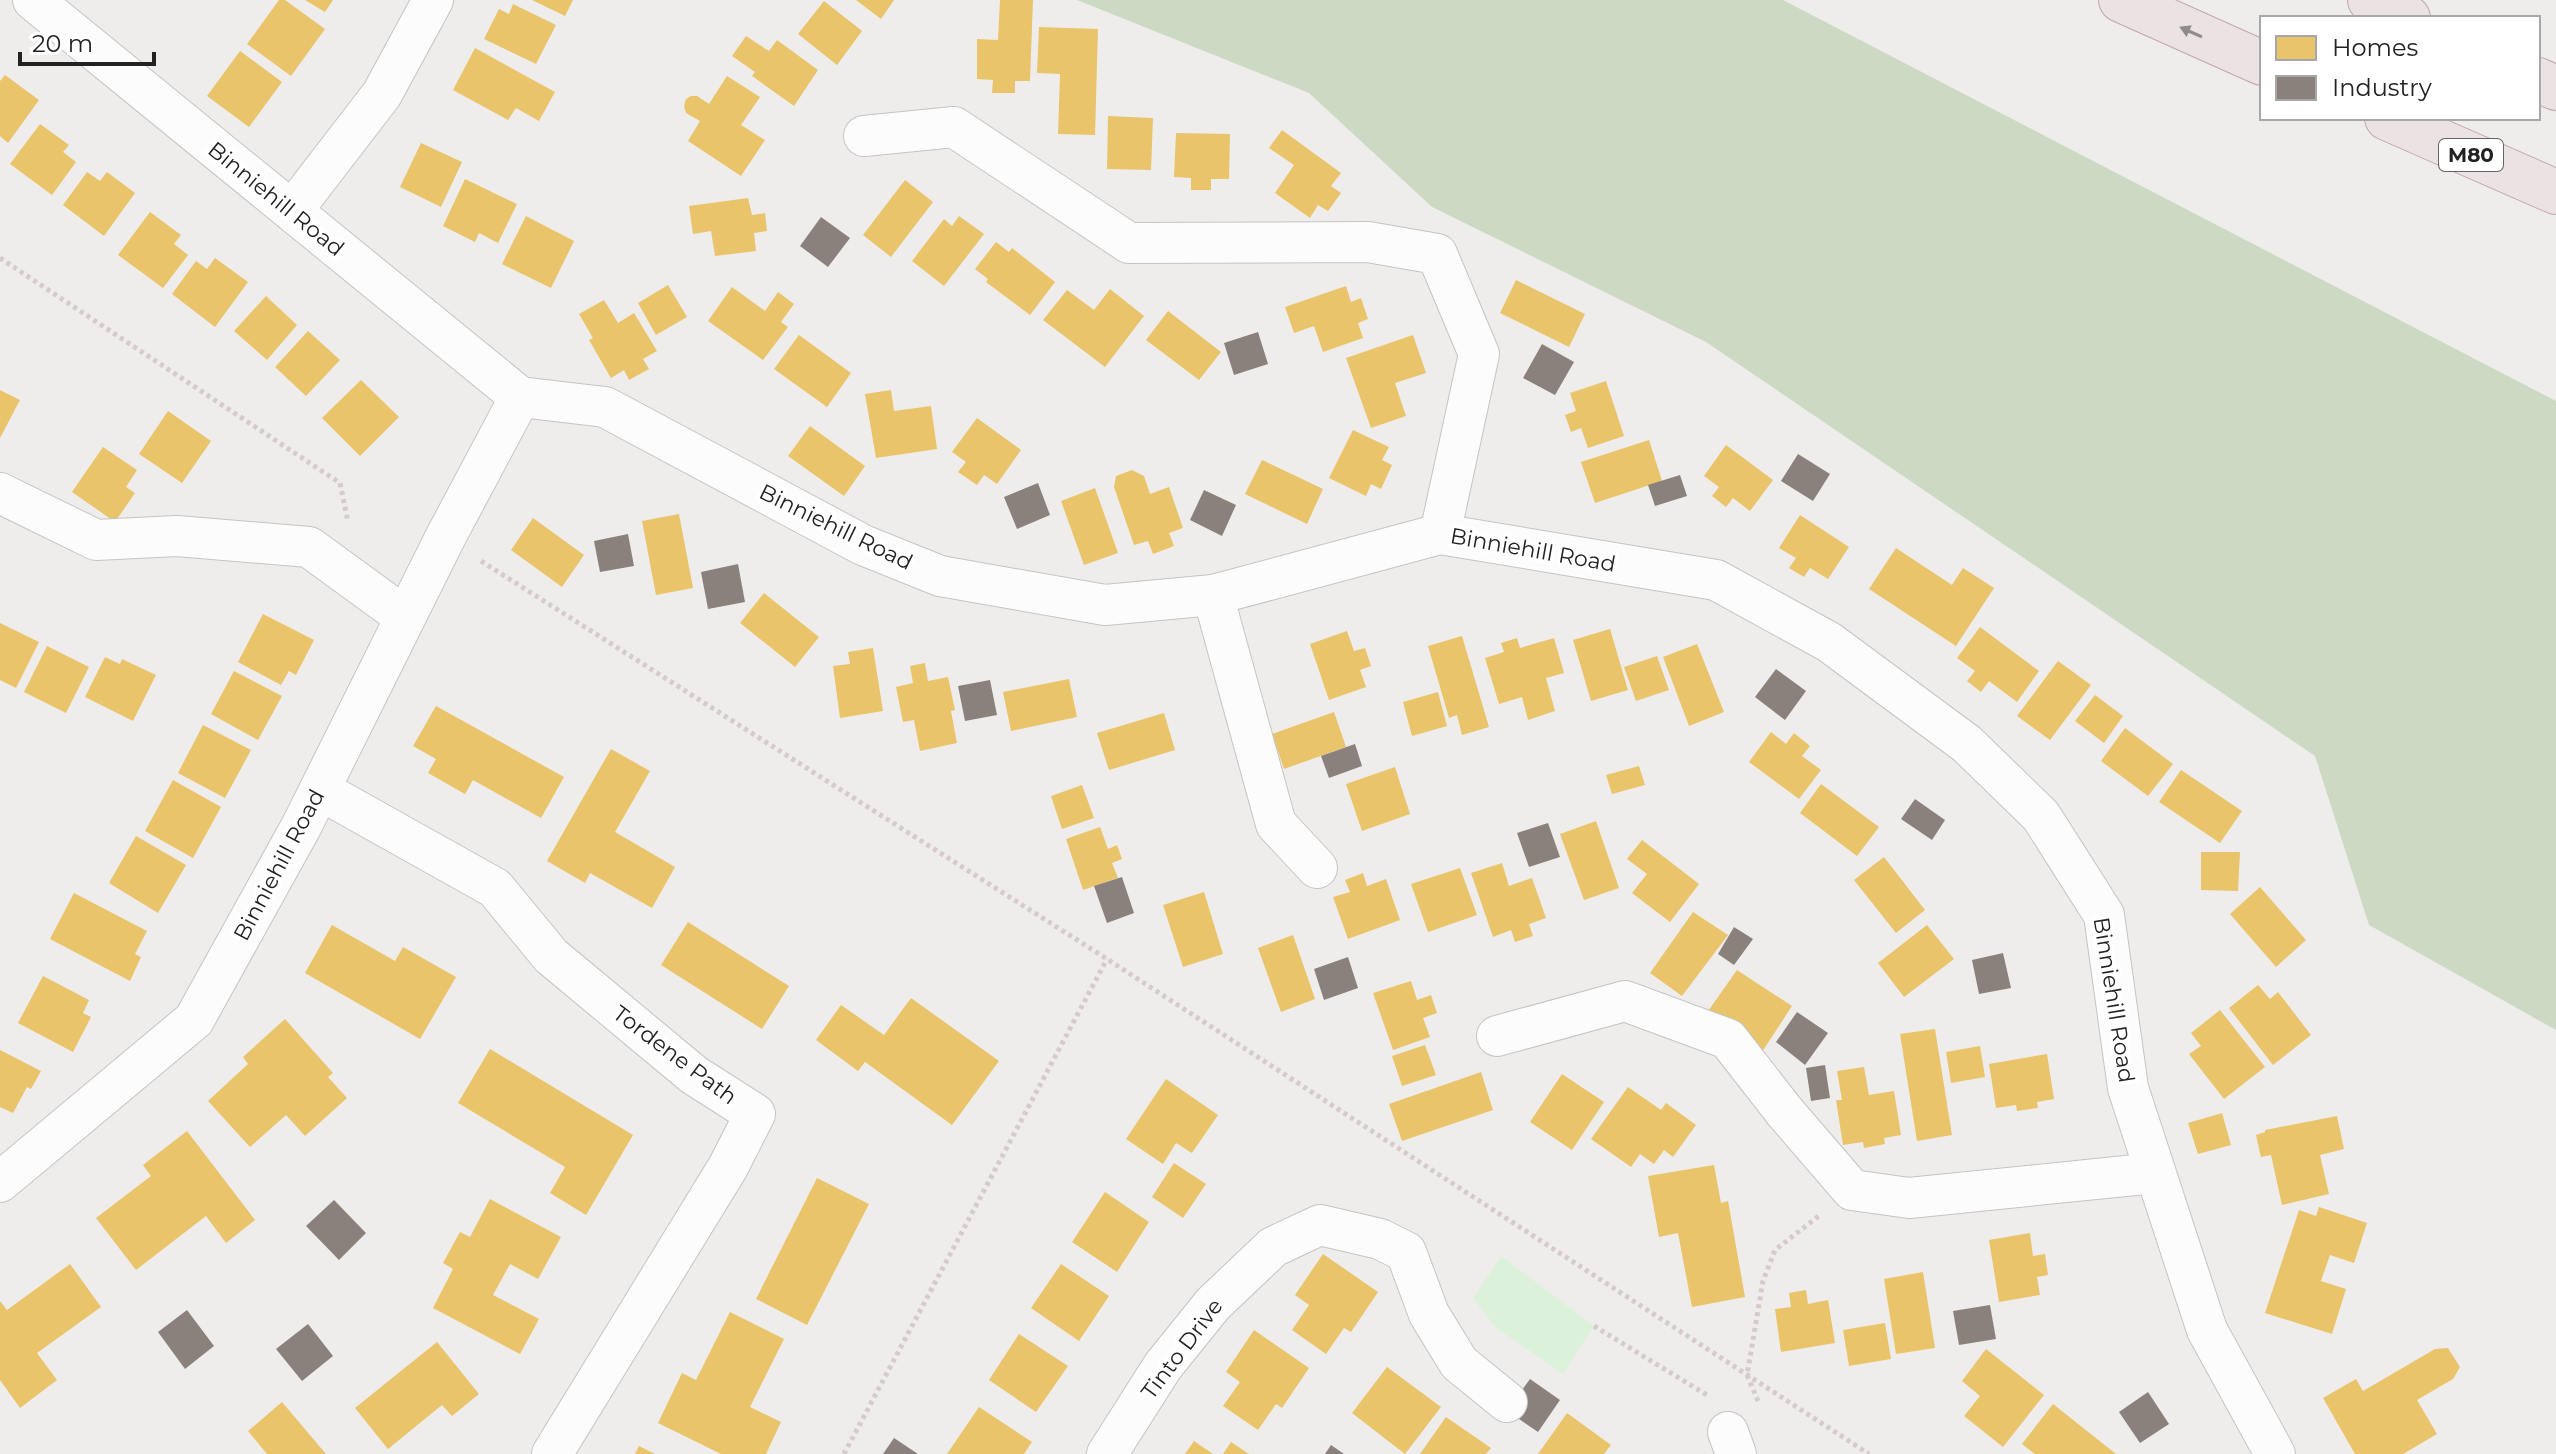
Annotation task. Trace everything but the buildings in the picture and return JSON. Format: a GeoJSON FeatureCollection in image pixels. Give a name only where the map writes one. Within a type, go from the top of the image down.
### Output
{"type":"FeatureCollection","features":[{"type":"Feature","properties":{"kind":"highway"},"geometry":{"type":"LineString","coordinates":[[2121,0],[2260,62]]}},
{"type":"Feature","properties":{"kind":"highway"},"geometry":{"type":"LineString","coordinates":[[2370,0],[2404,16]]}},
{"type":"Feature","properties":{"kind":"highway","name":"M80"},"geometry":{"type":"LineString","coordinates":[[2392,120],[2556,192]]}},
{"type":"Feature","properties":{"kind":"street","name":"Binniehill Road"},"geometry":{"type":"LineString","coordinates":[[33,0],[520,397],[605,407],[863,545],[940,576],[1105,605],[1213,595],[1440,534],[1716,580],[1829,642],[1967,744],[2041,816],[2104,915],[2128,1088],[2207,1330],[2275,1454]]}},
{"type":"Feature","properties":{"kind":"street"},"geometry":{"type":"LineString","coordinates":[[292,211],[382,94],[433,0]]}},
{"type":"Feature","properties":{"kind":"street"},"geometry":{"type":"LineString","coordinates":[[864,136],[954,127],[1129,243],[1368,242],[1437,254],[1479,354],[1440,534]]}},
{"type":"Feature","properties":{"kind":"street","name":"Binniehill Road"},"geometry":{"type":"LineString","coordinates":[[0,1182],[194,1020],[320,790],[445,538],[520,397]]}},
{"type":"Feature","properties":{"kind":"street"},"geometry":{"type":"LineString","coordinates":[[0,493],[96,540],[177,536],[309,547],[405,617]]}},
{"type":"Feature","properties":{"kind":"street"},"geometry":{"type":"LineString","coordinates":[[1213,595],[1276,824],[1317,868]]}},
{"type":"Feature","properties":{"kind":"street","name":"Tordene Path"},"geometry":{"type":"LineString","coordinates":[[320,790],[495,888],[551,956],[694,1075],[755,1114],[728,1167],[552,1454]]}},
{"type":"Feature","properties":{"kind":"street"},"geometry":{"type":"LineString","coordinates":[[1497,1036],[1625,1001],[1728,1039],[1784,1111],[1852,1190],[1909,1198],[2155,1173]]}},
{"type":"Feature","properties":{"kind":"street","name":"Tinto Drive"},"geometry":{"type":"LineString","coordinates":[[1107,1454],[1163,1366],[1213,1304],[1273,1247],[1320,1225],[1380,1239],[1406,1252],[1429,1314],[1459,1363],[1507,1402]]}},
{"type":"Feature","properties":{"kind":"path"},"geometry":{"type":"LineString","coordinates":[[0,258],[340,483],[361,585]]}},
{"type":"Feature","properties":{"kind":"path"},"geometry":{"type":"LineString","coordinates":[[445,538],[1107,959],[1869,1454]]}},
{"type":"Feature","properties":{"kind":"path"},"geometry":{"type":"LineString","coordinates":[[844,1454],[1107,959]]}},
{"type":"Feature","properties":{"kind":"path"},"geometry":{"type":"LineString","coordinates":[[1763,1414],[1747,1375],[1763,1281],[1775,1250],[1852,1190]]}},
{"type":"Feature","properties":{"kind":"path"},"geometry":{"type":"LineString","coordinates":[[1594,1326],[1718,1401],[1732,1443]]}},
{"type":"Feature","properties":{"kind":"green space"},"geometry":{"type":"Polygon","coordinates":[[[1077,0],[1783,0],[2556,401],[2556,1030],[2369,925],[2315,756],[1706,342],[1432,207],[1309,93],[1077,0]]]}},
{"type":"Feature","properties":{"kind":"green space"},"geometry":{"type":"Polygon","coordinates":[[[1501,1256],[1594,1326],[1563,1374],[1495,1327],[1473,1298],[1501,1256]]]}}]}
